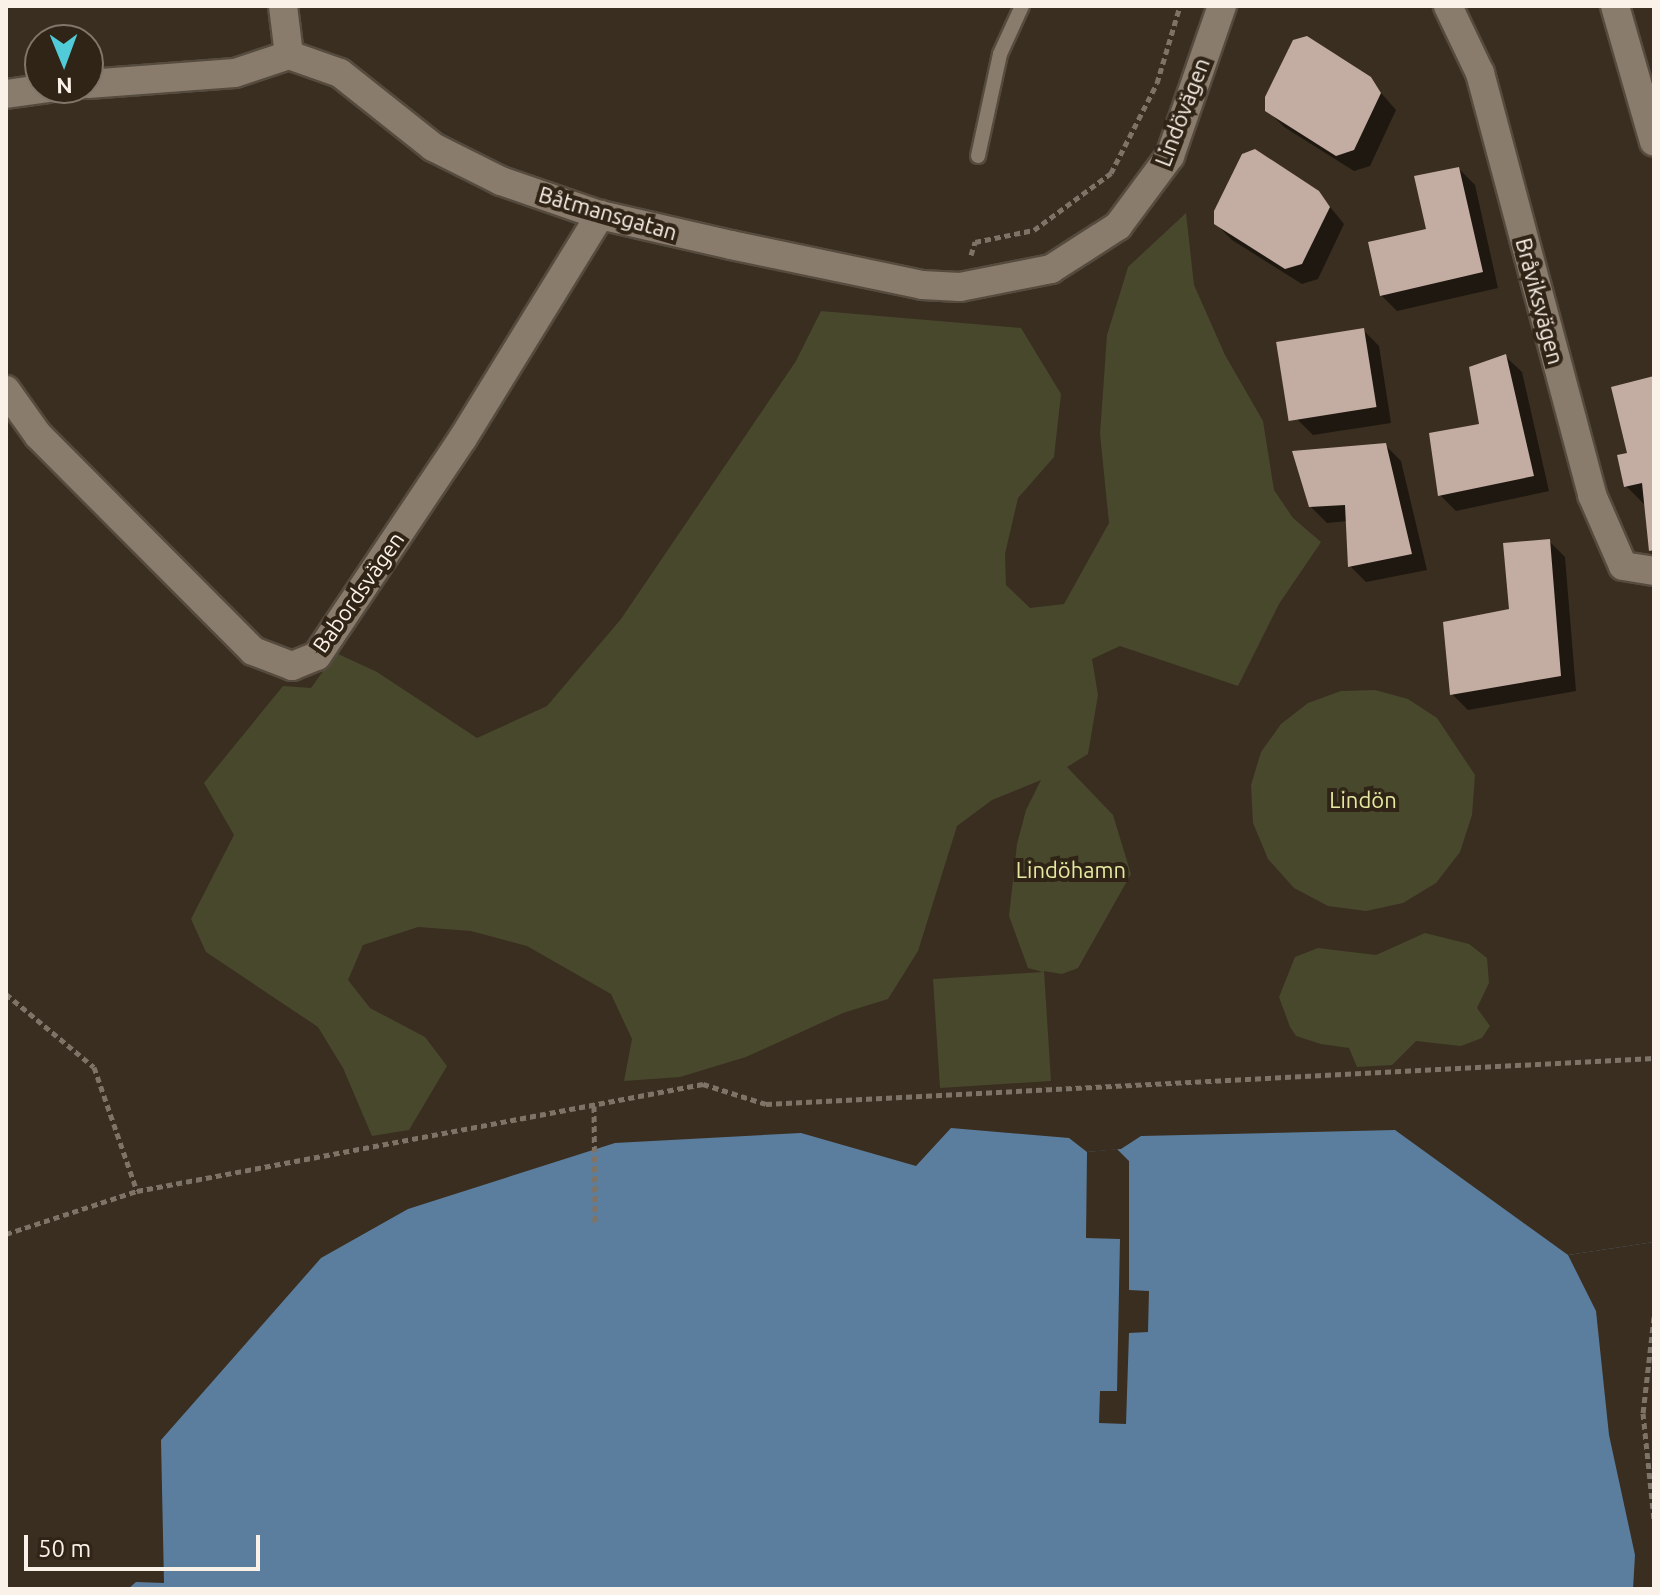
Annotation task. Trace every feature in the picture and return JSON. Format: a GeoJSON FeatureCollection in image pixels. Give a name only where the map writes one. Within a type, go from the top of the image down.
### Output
{"type":"FeatureCollection","features":[{"type":"Feature","properties":{"kind":"street"},"geometry":{"type":"LineString","coordinates":[[104,83],[235,73],[289,55],[283,6]]}},
{"type":"Feature","properties":{"kind":"street","name":"Lindövägen"},"geometry":{"type":"LineString","coordinates":[[960,287],[1051,269],[1118,226],[1170,156],[1222,6]]}},
{"type":"Feature","properties":{"kind":"street","name":"Bråviksvägen"},"geometry":{"type":"LineString","coordinates":[[1448,6],[1480,73],[1597,507],[1623,566],[1654,571]]}},
{"type":"Feature","properties":{"kind":"street"},"geometry":{"type":"LineString","coordinates":[[1615,6],[1654,142]]}},
{"type":"Feature","properties":{"kind":"street","name":"Båtmansgatan"},"geometry":{"type":"LineString","coordinates":[[289,55],[340,73],[433,147],[501,181],[600,215],[922,285],[960,287]]}},
{"type":"Feature","properties":{"kind":"street","name":"Babordsvägen"},"geometry":{"type":"LineString","coordinates":[[6,390],[38,435],[253,651],[292,666],[317,656],[463,438],[600,215]]}},
{"type":"Feature","properties":{"kind":"lane"},"geometry":{"type":"LineString","coordinates":[[978,156],[1000,54],[1022,6]]}},
{"type":"Feature","properties":{"kind":"path"},"geometry":{"type":"LineString","coordinates":[[960,287],[975,242],[1034,230],[1111,173],[1157,83],[1180,6]]}},
{"type":"Feature","properties":{"kind":"path"},"geometry":{"type":"LineString","coordinates":[[6,994],[94,1067],[137,1191]]}},
{"type":"Feature","properties":{"kind":"path"},"geometry":{"type":"LineString","coordinates":[[6,1234],[137,1191],[703,1084],[766,1104],[1654,1058]]}},
{"type":"Feature","properties":{"kind":"path"},"geometry":{"type":"LineString","coordinates":[[594,1106],[595,1226]]}},
{"type":"Feature","properties":{"kind":"path"},"geometry":{"type":"LineString","coordinates":[[1654,1317],[1643,1413],[1654,1519]]}},
{"type":"Feature","properties":{"kind":"green space","name":"Lindöhamn"},"geometry":{"type":"Polygon","coordinates":[[[1186,213],[1194,285],[1225,355],[1263,421],[1274,490],[1293,518],[1321,542],[1279,604],[1238,686],[1120,646],[1092,659],[1098,695],[1088,754],[1067,767],[1113,815],[1131,874],[1078,968],[1062,974],[1044,971],[1051,1081],[940,1088],[933,979],[1043,972],[1028,968],[1009,916],[1017,844],[1026,810],[1041,780],[992,800],[957,826],[918,951],[888,999],[843,1013],[746,1057],[680,1077],[624,1081],[632,1039],[611,994],[527,946],[471,931],[418,927],[363,945],[348,980],[370,1008],[425,1037],[447,1066],[409,1130],[372,1136],[343,1068],[318,1027],[206,952],[191,919],[234,835],[204,783],[283,686],[311,688],[336,653],[377,672],[477,738],[547,706],[621,619],[796,361],[821,311],[1021,328],[1061,394],[1054,457],[1018,498],[1005,554],[1006,585],[1030,608],[1064,604],[1109,523],[1100,434],[1107,335],[1128,267],[1186,213]]]}},
{"type":"Feature","properties":{"kind":"green space","name":"Lindön"},"geometry":{"type":"Polygon","coordinates":[[[1375,690],[1408,699],[1437,718],[1475,775],[1472,815],[1460,852],[1436,883],[1403,903],[1366,911],[1328,906],[1294,888],[1268,859],[1253,823],[1251,785],[1261,752],[1281,724],[1308,703],[1341,691],[1375,690]]]}},
{"type":"Feature","properties":{"kind":"green space"},"geometry":{"type":"Polygon","coordinates":[[[1425,933],[1469,944],[1487,958],[1489,983],[1477,1008],[1490,1026],[1482,1038],[1461,1046],[1416,1041],[1392,1065],[1357,1067],[1349,1048],[1296,1036],[1279,997],[1295,957],[1318,948],[1376,955],[1425,933]]]}},
{"type":"Feature","properties":{"kind":"water"},"geometry":{"type":"Polygon","coordinates":[[[951,1128],[1069,1138],[1087,1152],[1121,1149],[1141,1136],[1395,1130],[1568,1255],[1654,1242],[1654,1589],[128,1589],[136,1582],[164,1583],[161,1440],[321,1258],[408,1209],[615,1143],[801,1133],[916,1166],[951,1128]]]}},
{"type":"Feature","properties":{"kind":"pier"},"geometry":{"type":"Polygon","coordinates":[[[1117,1149],[1129,1161],[1129,1290],[1149,1291],[1148,1332],[1129,1333],[1126,1424],[1099,1423],[1100,1391],[1117,1391],[1120,1239],[1086,1238],[1087,1152],[1117,1149]]]}},
{"type":"Feature","properties":{"kind":"pier"},"geometry":{"type":"Polygon","coordinates":[[[1654,1242],[1654,1589],[1633,1589],[1635,1555],[1609,1435],[1596,1311],[1568,1255],[1654,1242]]]}},
{"type":"Feature","properties":{"kind":"building"},"geometry":{"type":"Polygon","coordinates":[[[1307,36],[1371,77],[1381,93],[1354,150],[1336,156],[1265,111],[1265,97],[1293,40],[1307,36]]]}},
{"type":"Feature","properties":{"kind":"building"},"geometry":{"type":"Polygon","coordinates":[[[1255,149],[1319,191],[1330,207],[1302,264],[1285,269],[1214,224],[1214,211],[1242,154],[1255,149]]]}},
{"type":"Feature","properties":{"kind":"building"},"geometry":{"type":"Polygon","coordinates":[[[1459,167],[1483,272],[1380,296],[1368,242],[1426,229],[1414,176],[1459,167]]]}},
{"type":"Feature","properties":{"kind":"building"},"geometry":{"type":"Polygon","coordinates":[[[1364,328],[1377,407],[1289,421],[1276,342],[1364,328]]]}},
{"type":"Feature","properties":{"kind":"building"},"geometry":{"type":"Polygon","coordinates":[[[1506,354],[1534,476],[1438,496],[1429,433],[1479,424],[1469,367],[1506,354]]]}},
{"type":"Feature","properties":{"kind":"building"},"geometry":{"type":"Polygon","coordinates":[[[1654,376],[1654,550],[1649,551],[1642,483],[1624,487],[1617,455],[1627,453],[1611,387],[1654,376]]]}},
{"type":"Feature","properties":{"kind":"building"},"geometry":{"type":"Polygon","coordinates":[[[1386,443],[1412,554],[1348,567],[1345,505],[1309,507],[1292,451],[1386,443]]]}},
{"type":"Feature","properties":{"kind":"building"},"geometry":{"type":"Polygon","coordinates":[[[1550,539],[1561,676],[1450,695],[1443,622],[1509,609],[1503,543],[1550,539]]]}}]}
